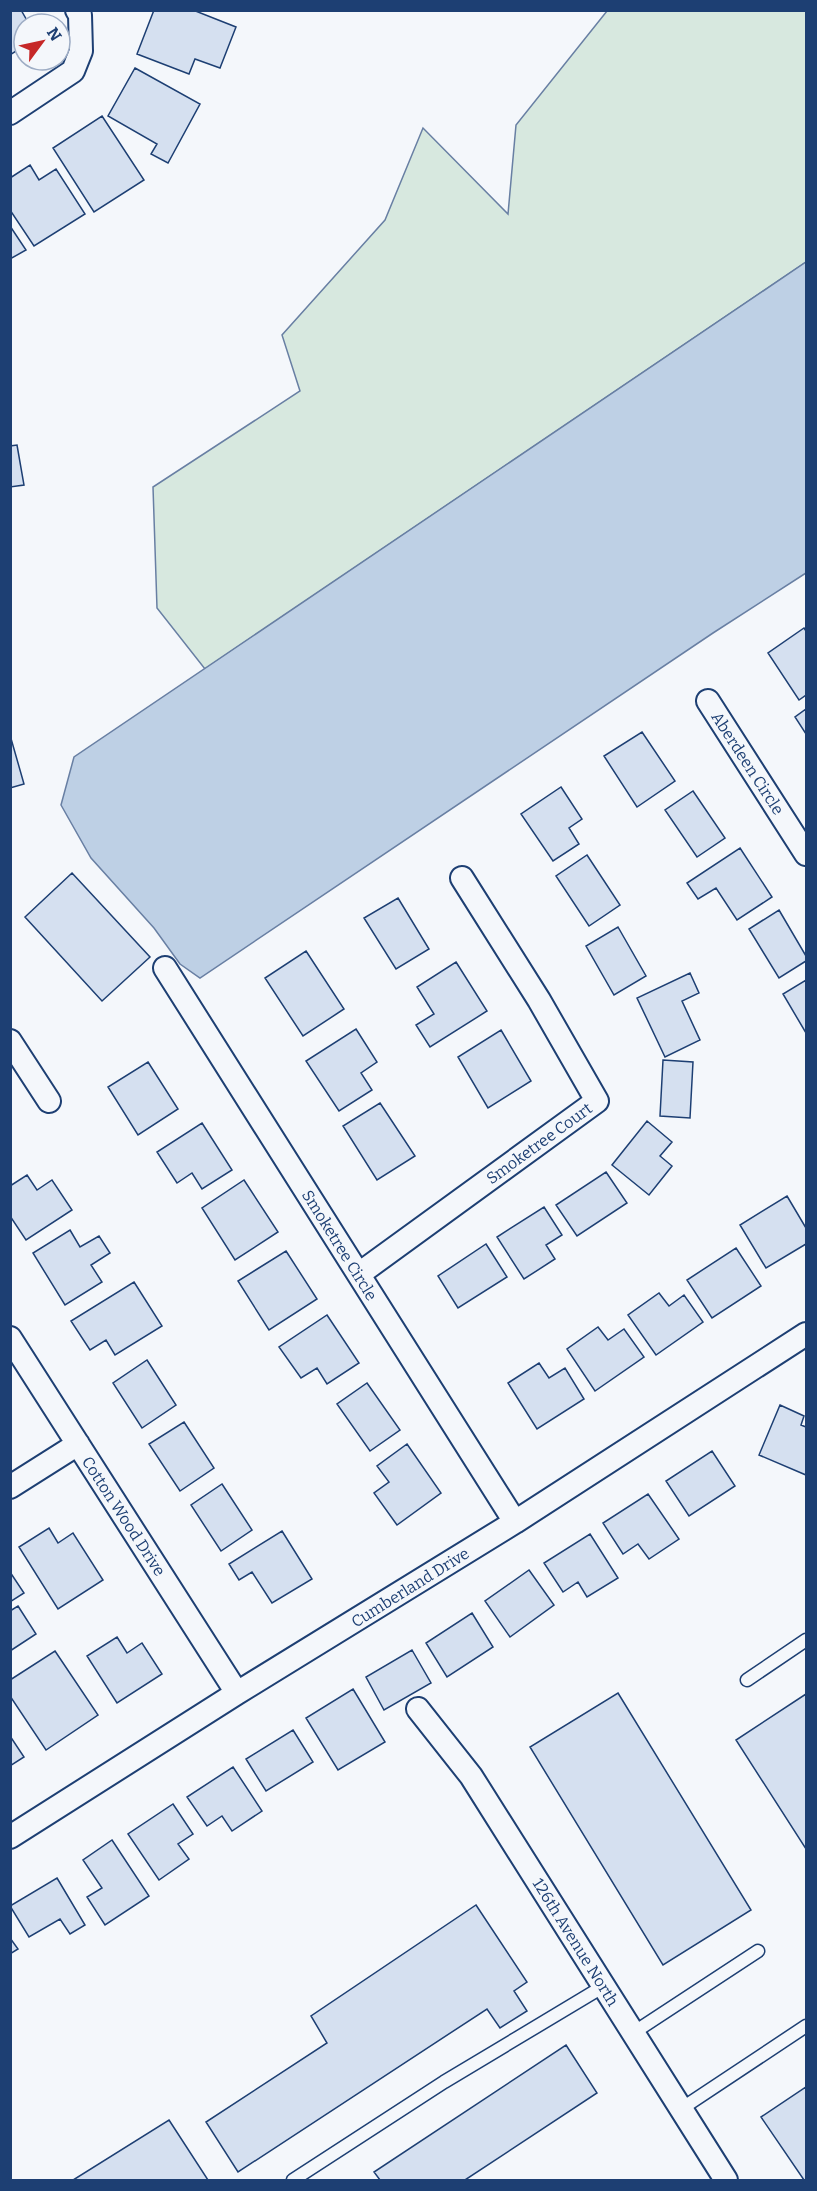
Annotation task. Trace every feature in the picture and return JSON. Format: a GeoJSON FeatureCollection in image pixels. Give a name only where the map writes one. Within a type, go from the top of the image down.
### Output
{"type":"FeatureCollection","features":[{"type":"Feature","properties":{"kind":"street"},"geometry":{"type":"LineString","coordinates":[[10,113],[73,71],[81,51],[80,15],[77,10]]}},
{"type":"Feature","properties":{"kind":"street","name":"Aberdeen Circle"},"geometry":{"type":"LineString","coordinates":[[708,701],[807,854]]}},
{"type":"Feature","properties":{"kind":"street","name":"Smoketree Court"},"geometry":{"type":"LineString","coordinates":[[359,1274],[597,1101],[539,999],[462,878]]}},
{"type":"Feature","properties":{"kind":"street","name":"Smoketree Circle"},"geometry":{"type":"LineString","coordinates":[[165,968],[515,1522]]}},
{"type":"Feature","properties":{"kind":"street"},"geometry":{"type":"LineString","coordinates":[[10,1041],[49,1101]]}},
{"type":"Feature","properties":{"kind":"street","name":"Cumberland Drive"},"geometry":{"type":"LineString","coordinates":[[10,1838],[237,1693],[515,1522],[807,1334]]}},
{"type":"Feature","properties":{"kind":"street","name":"Cotton Wood Drive"},"geometry":{"type":"LineString","coordinates":[[10,1338],[237,1693]]}},
{"type":"Feature","properties":{"kind":"street"},"geometry":{"type":"LineString","coordinates":[[10,1487],[78,1444]]}},
{"type":"Feature","properties":{"kind":"street","name":"126th Avenue North"},"geometry":{"type":"LineString","coordinates":[[418,1709],[471,1776],[726,2181]]}},
{"type":"Feature","properties":{"kind":"lane"},"geometry":{"type":"LineString","coordinates":[[747,1680],[807,1640]]}},
{"type":"Feature","properties":{"kind":"lane"},"geometry":{"type":"LineString","coordinates":[[633,2033],[758,1951]]}},
{"type":"Feature","properties":{"kind":"lane"},"geometry":{"type":"LineString","coordinates":[[293,2181],[444,2082],[604,1986]]}},
{"type":"Feature","properties":{"kind":"lane"},"geometry":{"type":"LineString","coordinates":[[681,2109],[807,2026]]}},
{"type":"Feature","properties":{"kind":"shaded area"},"geometry":{"type":"Polygon","coordinates":[[[607,11],[806,11],[806,262],[205,669],[157,608],[153,487],[300,391],[282,335],[385,220],[423,128],[508,214],[516,125],[607,11]]]}},
{"type":"Feature","properties":{"kind":"water"},"geometry":{"type":"Polygon","coordinates":[[[806,262],[806,573],[200,978],[180,964],[154,928],[91,858],[61,805],[74,757],[806,262]]]}},
{"type":"Feature","properties":{"kind":"building"},"geometry":{"type":"Polygon","coordinates":[[[10,10],[21,10],[22,12],[12,12],[12,54],[10,55],[10,10]]]}},
{"type":"Feature","properties":{"kind":"building"},"geometry":{"type":"Polygon","coordinates":[[[154,10],[193,10],[236,27],[220,68],[195,59],[189,74],[137,54],[154,10]]]}},
{"type":"Feature","properties":{"kind":"building"},"geometry":{"type":"Polygon","coordinates":[[[135,68],[200,104],[168,163],[151,154],[157,144],[108,116],[135,68]]]}},
{"type":"Feature","properties":{"kind":"building"},"geometry":{"type":"Polygon","coordinates":[[[102,116],[144,180],[94,212],[53,148],[102,116]]]}},
{"type":"Feature","properties":{"kind":"building"},"geometry":{"type":"Polygon","coordinates":[[[30,165],[39,180],[56,169],[85,214],[34,246],[10,210],[10,178],[30,165]]]}},
{"type":"Feature","properties":{"kind":"building"},"geometry":{"type":"Polygon","coordinates":[[[10,226],[26,250],[10,259],[10,226]]]}},
{"type":"Feature","properties":{"kind":"building"},"geometry":{"type":"Polygon","coordinates":[[[17,445],[24,485],[10,487],[10,446],[17,445]]]}},
{"type":"Feature","properties":{"kind":"building"},"geometry":{"type":"Polygon","coordinates":[[[804,628],[806,631],[806,695],[799,700],[768,653],[804,628]]]}},
{"type":"Feature","properties":{"kind":"building"},"geometry":{"type":"Polygon","coordinates":[[[806,709],[806,734],[795,717],[806,709]]]}},
{"type":"Feature","properties":{"kind":"building"},"geometry":{"type":"Polygon","coordinates":[[[642,732],[675,781],[637,807],[604,756],[642,732]]]}},
{"type":"Feature","properties":{"kind":"building"},"geometry":{"type":"Polygon","coordinates":[[[10,735],[24,784],[10,788],[10,735]]]}},
{"type":"Feature","properties":{"kind":"building"},"geometry":{"type":"Polygon","coordinates":[[[561,787],[582,819],[569,828],[579,844],[553,861],[521,814],[561,787]]]}},
{"type":"Feature","properties":{"kind":"building"},"geometry":{"type":"Polygon","coordinates":[[[693,791],[725,838],[697,857],[665,810],[693,791]]]}},
{"type":"Feature","properties":{"kind":"building"},"geometry":{"type":"Polygon","coordinates":[[[740,848],[772,897],[737,920],[716,888],[698,899],[687,883],[740,848]]]}},
{"type":"Feature","properties":{"kind":"building"},"geometry":{"type":"Polygon","coordinates":[[[587,855],[620,905],[589,926],[556,876],[587,855]]]}},
{"type":"Feature","properties":{"kind":"building"},"geometry":{"type":"Polygon","coordinates":[[[72,873],[150,957],[102,1001],[25,917],[72,873]]]}},
{"type":"Feature","properties":{"kind":"building"},"geometry":{"type":"Polygon","coordinates":[[[398,898],[429,949],[396,969],[364,918],[398,898]]]}},
{"type":"Feature","properties":{"kind":"building"},"geometry":{"type":"Polygon","coordinates":[[[779,910],[806,956],[806,961],[779,978],[749,929],[779,910]]]}},
{"type":"Feature","properties":{"kind":"building"},"geometry":{"type":"Polygon","coordinates":[[[618,927],[646,976],[614,995],[586,946],[618,927]]]}},
{"type":"Feature","properties":{"kind":"building"},"geometry":{"type":"Polygon","coordinates":[[[306,951],[344,1009],[303,1036],[265,978],[306,951]]]}},
{"type":"Feature","properties":{"kind":"building"},"geometry":{"type":"Polygon","coordinates":[[[456,962],[487,1011],[430,1047],[416,1025],[434,1014],[417,987],[456,962]]]}},
{"type":"Feature","properties":{"kind":"building"},"geometry":{"type":"Polygon","coordinates":[[[690,973],[699,993],[682,1001],[700,1040],[665,1057],[637,998],[690,973]]]}},
{"type":"Feature","properties":{"kind":"building"},"geometry":{"type":"Polygon","coordinates":[[[806,980],[806,1033],[783,994],[806,980]]]}},
{"type":"Feature","properties":{"kind":"building"},"geometry":{"type":"Polygon","coordinates":[[[356,1029],[377,1062],[361,1073],[372,1090],[339,1111],[306,1061],[356,1029]]]}},
{"type":"Feature","properties":{"kind":"building"},"geometry":{"type":"Polygon","coordinates":[[[501,1030],[531,1081],[488,1108],[458,1057],[501,1030]]]}},
{"type":"Feature","properties":{"kind":"building"},"geometry":{"type":"Polygon","coordinates":[[[663,1060],[693,1062],[690,1118],[660,1116],[663,1060]]]}},
{"type":"Feature","properties":{"kind":"building"},"geometry":{"type":"Polygon","coordinates":[[[148,1062],[178,1109],[138,1135],[108,1087],[148,1062]]]}},
{"type":"Feature","properties":{"kind":"building"},"geometry":{"type":"Polygon","coordinates":[[[380,1103],[415,1156],[377,1180],[343,1126],[380,1103]]]}},
{"type":"Feature","properties":{"kind":"building"},"geometry":{"type":"Polygon","coordinates":[[[647,1121],[672,1142],[660,1156],[672,1166],[649,1195],[612,1165],[647,1121]]]}},
{"type":"Feature","properties":{"kind":"building"},"geometry":{"type":"Polygon","coordinates":[[[202,1123],[232,1170],[202,1189],[192,1173],[177,1183],[157,1152],[202,1123]]]}},
{"type":"Feature","properties":{"kind":"building"},"geometry":{"type":"Polygon","coordinates":[[[606,1172],[627,1203],[577,1236],[556,1205],[606,1172]]]}},
{"type":"Feature","properties":{"kind":"building"},"geometry":{"type":"Polygon","coordinates":[[[27,1175],[37,1190],[52,1180],[72,1210],[26,1240],[10,1216],[10,1186],[27,1175]]]}},
{"type":"Feature","properties":{"kind":"building"},"geometry":{"type":"Polygon","coordinates":[[[244,1180],[278,1232],[235,1260],[202,1208],[244,1180]]]}},
{"type":"Feature","properties":{"kind":"building"},"geometry":{"type":"Polygon","coordinates":[[[787,1196],[806,1228],[806,1244],[766,1268],[740,1225],[787,1196]]]}},
{"type":"Feature","properties":{"kind":"building"},"geometry":{"type":"Polygon","coordinates":[[[544,1207],[562,1235],[546,1245],[555,1259],[524,1279],[497,1237],[544,1207]]]}},
{"type":"Feature","properties":{"kind":"building"},"geometry":{"type":"Polygon","coordinates":[[[70,1230],[80,1247],[99,1236],[110,1253],[91,1265],[102,1282],[65,1305],[33,1253],[70,1230]]]}},
{"type":"Feature","properties":{"kind":"building"},"geometry":{"type":"Polygon","coordinates":[[[486,1244],[507,1277],[458,1308],[438,1276],[486,1244]]]}},
{"type":"Feature","properties":{"kind":"building"},"geometry":{"type":"Polygon","coordinates":[[[736,1248],[761,1286],[712,1318],[687,1280],[736,1248]]]}},
{"type":"Feature","properties":{"kind":"building"},"geometry":{"type":"Polygon","coordinates":[[[286,1251],[317,1299],[269,1330],[238,1281],[286,1251]]]}},
{"type":"Feature","properties":{"kind":"building"},"geometry":{"type":"Polygon","coordinates":[[[134,1282],[162,1326],[115,1355],[106,1340],[90,1350],[71,1321],[134,1282]]]}},
{"type":"Feature","properties":{"kind":"building"},"geometry":{"type":"Polygon","coordinates":[[[659,1293],[669,1306],[684,1295],[703,1322],[656,1355],[628,1315],[659,1293]]]}},
{"type":"Feature","properties":{"kind":"building"},"geometry":{"type":"Polygon","coordinates":[[[327,1315],[359,1363],[327,1384],[317,1368],[301,1378],[279,1347],[327,1315]]]}},
{"type":"Feature","properties":{"kind":"building"},"geometry":{"type":"Polygon","coordinates":[[[598,1327],[608,1340],[624,1329],[644,1357],[595,1391],[567,1349],[598,1327]]]}},
{"type":"Feature","properties":{"kind":"building"},"geometry":{"type":"Polygon","coordinates":[[[147,1360],[176,1405],[142,1428],[113,1383],[147,1360]]]}},
{"type":"Feature","properties":{"kind":"building"},"geometry":{"type":"Polygon","coordinates":[[[539,1363],[549,1378],[565,1368],[584,1399],[537,1429],[508,1383],[539,1363]]]}},
{"type":"Feature","properties":{"kind":"building"},"geometry":{"type":"Polygon","coordinates":[[[367,1383],[400,1430],[370,1451],[337,1404],[367,1383]]]}},
{"type":"Feature","properties":{"kind":"building"},"geometry":{"type":"Polygon","coordinates":[[[780,1405],[804,1416],[801,1425],[806,1427],[806,1475],[759,1455],[780,1405]]]}},
{"type":"Feature","properties":{"kind":"building"},"geometry":{"type":"Polygon","coordinates":[[[184,1422],[214,1468],[180,1491],[149,1444],[184,1422]]]}},
{"type":"Feature","properties":{"kind":"building"},"geometry":{"type":"Polygon","coordinates":[[[407,1444],[441,1493],[397,1525],[374,1493],[389,1482],[377,1466],[407,1444]]]}},
{"type":"Feature","properties":{"kind":"building"},"geometry":{"type":"Polygon","coordinates":[[[712,1451],[735,1486],[689,1516],[666,1481],[712,1451]]]}},
{"type":"Feature","properties":{"kind":"building"},"geometry":{"type":"Polygon","coordinates":[[[222,1484],[252,1530],[221,1551],[191,1505],[222,1484]]]}},
{"type":"Feature","properties":{"kind":"building"},"geometry":{"type":"Polygon","coordinates":[[[648,1494],[679,1539],[649,1559],[638,1544],[623,1554],[603,1523],[648,1494]]]}},
{"type":"Feature","properties":{"kind":"building"},"geometry":{"type":"Polygon","coordinates":[[[49,1528],[58,1543],[73,1533],[103,1580],[58,1609],[19,1547],[49,1528]]]}},
{"type":"Feature","properties":{"kind":"building"},"geometry":{"type":"Polygon","coordinates":[[[282,1531],[312,1579],[272,1603],[252,1572],[239,1580],[229,1564],[282,1531]]]}},
{"type":"Feature","properties":{"kind":"building"},"geometry":{"type":"Polygon","coordinates":[[[590,1534],[618,1578],[587,1597],[578,1582],[563,1592],[544,1563],[590,1534]]]}},
{"type":"Feature","properties":{"kind":"building"},"geometry":{"type":"Polygon","coordinates":[[[529,1570],[554,1605],[510,1637],[485,1601],[529,1570]]]}},
{"type":"Feature","properties":{"kind":"building"},"geometry":{"type":"Polygon","coordinates":[[[10,1572],[24,1593],[10,1602],[10,1572]]]}},
{"type":"Feature","properties":{"kind":"building"},"geometry":{"type":"Polygon","coordinates":[[[18,1606],[36,1634],[10,1651],[10,1611],[18,1606]]]}},
{"type":"Feature","properties":{"kind":"building"},"geometry":{"type":"Polygon","coordinates":[[[472,1613],[493,1647],[447,1677],[426,1643],[472,1613]]]}},
{"type":"Feature","properties":{"kind":"building"},"geometry":{"type":"Polygon","coordinates":[[[117,1637],[127,1653],[142,1643],[162,1674],[117,1703],[87,1656],[117,1637]]]}},
{"type":"Feature","properties":{"kind":"building"},"geometry":{"type":"Polygon","coordinates":[[[412,1650],[431,1683],[384,1710],[366,1677],[412,1650]]]}},
{"type":"Feature","properties":{"kind":"building"},"geometry":{"type":"Polygon","coordinates":[[[55,1651],[98,1715],[46,1750],[10,1696],[10,1680],[55,1651]]]}},
{"type":"Feature","properties":{"kind":"building"},"geometry":{"type":"Polygon","coordinates":[[[353,1689],[385,1742],[338,1770],[306,1718],[353,1689]]]}},
{"type":"Feature","properties":{"kind":"building"},"geometry":{"type":"Polygon","coordinates":[[[618,1693],[751,1910],[663,1965],[530,1747],[618,1693]]]}},
{"type":"Feature","properties":{"kind":"building"},"geometry":{"type":"Polygon","coordinates":[[[806,1694],[806,1849],[736,1740],[806,1694]]]}},
{"type":"Feature","properties":{"kind":"building"},"geometry":{"type":"Polygon","coordinates":[[[293,1730],[313,1762],[266,1791],[246,1759],[293,1730]]]}},
{"type":"Feature","properties":{"kind":"building"},"geometry":{"type":"Polygon","coordinates":[[[10,1736],[24,1757],[10,1766],[10,1736]]]}},
{"type":"Feature","properties":{"kind":"building"},"geometry":{"type":"Polygon","coordinates":[[[233,1767],[262,1811],[232,1831],[222,1816],[207,1826],[187,1797],[233,1767]]]}},
{"type":"Feature","properties":{"kind":"building"},"geometry":{"type":"Polygon","coordinates":[[[173,1804],[193,1834],[178,1844],[189,1859],[159,1880],[128,1834],[173,1804]]]}},
{"type":"Feature","properties":{"kind":"building"},"geometry":{"type":"Polygon","coordinates":[[[112,1840],[149,1896],[105,1925],[87,1897],[102,1888],[83,1860],[112,1840]]]}},
{"type":"Feature","properties":{"kind":"building"},"geometry":{"type":"Polygon","coordinates":[[[57,1878],[85,1925],[70,1934],[60,1919],[29,1937],[10,1906],[57,1878]]]}},
{"type":"Feature","properties":{"kind":"building"},"geometry":{"type":"Polygon","coordinates":[[[476,1905],[527,1982],[514,1991],[527,2011],[500,2028],[487,2009],[238,2172],[206,2122],[327,2043],[311,2016],[476,1905]]]}},
{"type":"Feature","properties":{"kind":"building"},"geometry":{"type":"Polygon","coordinates":[[[10,1938],[18,1949],[10,1954],[10,1938]]]}},
{"type":"Feature","properties":{"kind":"building"},"geometry":{"type":"Polygon","coordinates":[[[566,2045],[597,2093],[465,2180],[380,2180],[374,2172],[566,2045]]]}},
{"type":"Feature","properties":{"kind":"building"},"geometry":{"type":"Polygon","coordinates":[[[806,2087],[806,2180],[804,2180],[761,2117],[806,2087]]]}},
{"type":"Feature","properties":{"kind":"building"},"geometry":{"type":"Polygon","coordinates":[[[169,2120],[208,2180],[73,2180],[169,2120]]]}}]}
